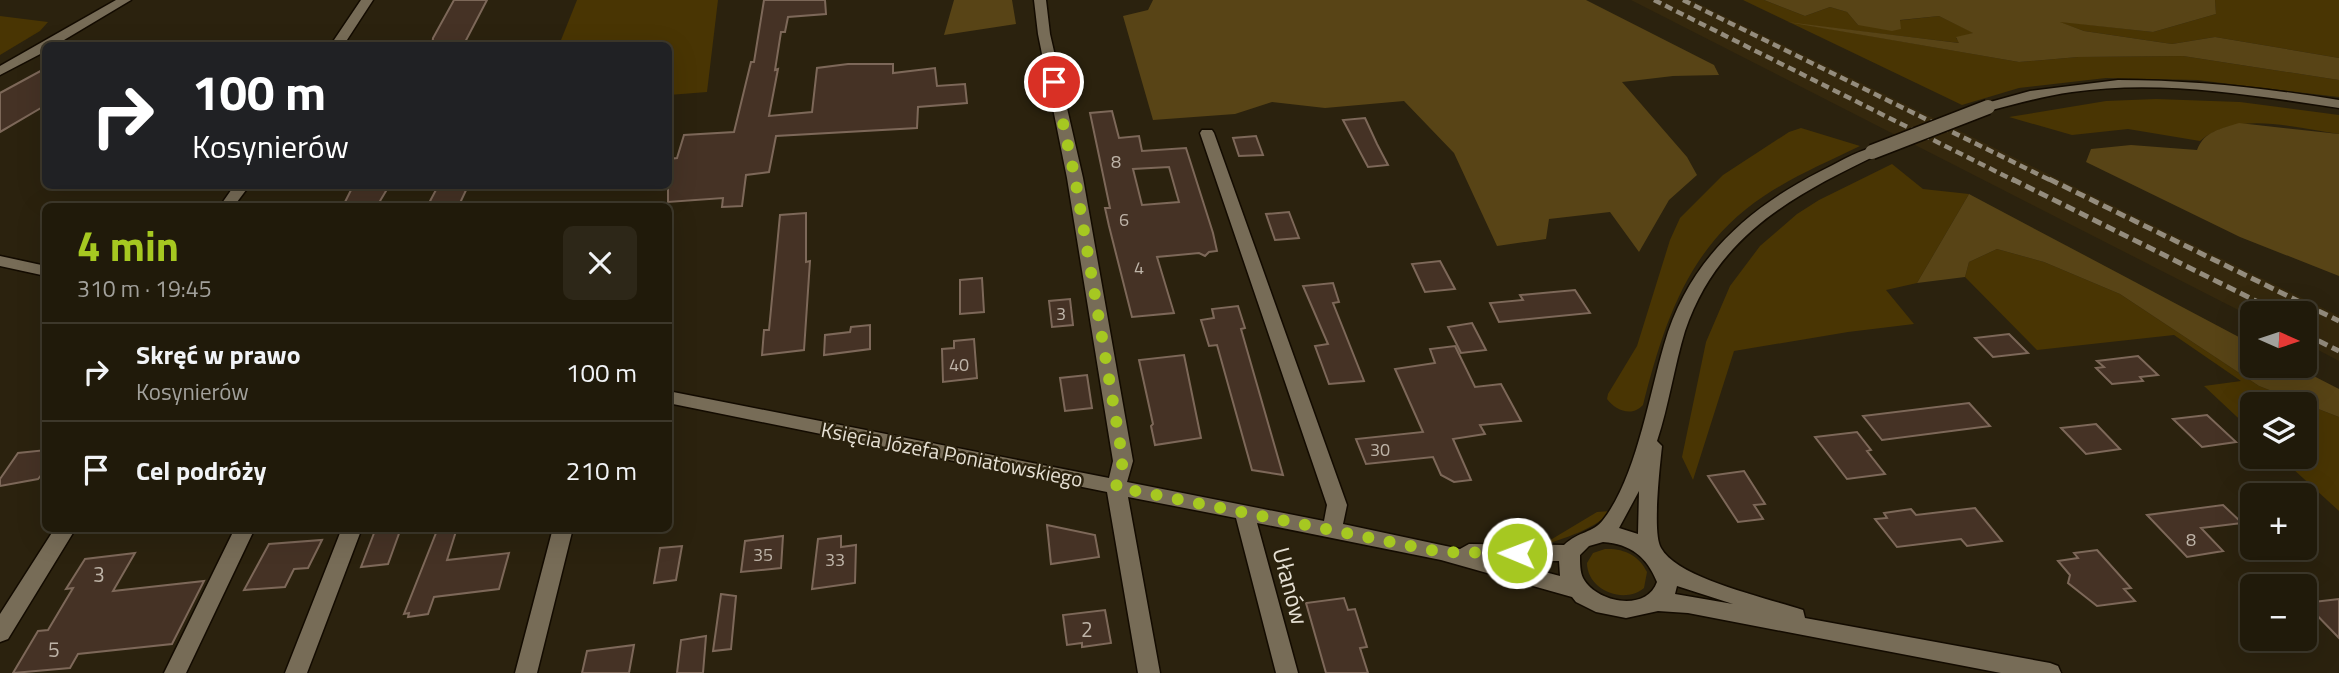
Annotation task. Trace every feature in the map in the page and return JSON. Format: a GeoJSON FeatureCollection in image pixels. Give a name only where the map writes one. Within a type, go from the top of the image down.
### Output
{"type":"FeatureCollection","features":[{"type":"Feature","properties":{"kind":"street"},"geometry":{"type":"LineString","coordinates":[[51,42],[125,0]]}},
{"type":"Feature","properties":{"kind":"street"},"geometry":{"type":"LineString","coordinates":[[339,42],[367,0]]}},
{"type":"Feature","properties":{"kind":"street"},"geometry":{"type":"LineString","coordinates":[[1040,0],[1044,34],[1075,178],[1123,461],[1116,487],[1149,673]]}},
{"type":"Feature","properties":{"kind":"street"},"geometry":{"type":"LineString","coordinates":[[0,71],[42,47]]}},
{"type":"Feature","properties":{"kind":"street"},"geometry":{"type":"LineString","coordinates":[[1603,534],[1613,524],[1622,507],[1653,429],[1678,328],[1690,297],[1713,263],[1755,217],[1780,198],[1872,152],[2005,100],[2062,90],[2144,85],[2244,90],[2339,104]]}},
{"type":"Feature","properties":{"kind":"street"},"geometry":{"type":"LineString","coordinates":[[1207,133],[1337,505],[1332,530]]}},
{"type":"Feature","properties":{"kind":"street"},"geometry":{"type":"LineString","coordinates":[[0,261],[42,270]]}},
{"type":"Feature","properties":{"kind":"street","name":"Księcia Józefa Poniatowskiego"},"geometry":{"type":"LineString","coordinates":[[672,398],[1441,552],[1580,590]]}},
{"type":"Feature","properties":{"kind":"street"},"geometry":{"type":"LineString","coordinates":[[1649,550],[1647,514],[1653,429]]}},
{"type":"Feature","properties":{"kind":"street","name":"Ułanów"},"geometry":{"type":"LineString","coordinates":[[1244,512],[1287,673]]}},
{"type":"Feature","properties":{"kind":"street"},"geometry":{"type":"LineString","coordinates":[[0,633],[63,532]]}},
{"type":"Feature","properties":{"kind":"street"},"geometry":{"type":"LineString","coordinates":[[175,673],[243,532]]}},
{"type":"Feature","properties":{"kind":"street"},"geometry":{"type":"LineString","coordinates":[[296,673],[350,532]]}},
{"type":"Feature","properties":{"kind":"street"},"geometry":{"type":"LineString","coordinates":[[526,673],[562,532]]}},
{"type":"Feature","properties":{"kind":"street"},"geometry":{"type":"LineString","coordinates":[[1835,630],[1773,622],[1691,604],[1658,602],[1639,611],[1613,609],[1580,590],[1569,571],[1569,553],[1582,540],[1603,534],[1627,538],[1649,550],[1664,567],[1680,578],[1835,630],[1994,667],[2050,673]]}},
{"type":"Feature","properties":{"kind":"street","name":"Księcia Józefa Poniatowskiego"},"geometry":{"type":"LineString","coordinates":[[1441,552],[1569,553]]}},
{"type":"Feature","properties":{"kind":"street"},"geometry":{"type":"LineString","coordinates":[[1658,602],[1667,586],[1664,567]]}},
{"type":"Feature","properties":{"kind":"shaded area"},"geometry":{"type":"Polygon","coordinates":[[[577,0],[718,0],[707,92],[672,95],[672,42],[560,42],[577,0]]]}},
{"type":"Feature","properties":{"kind":"shaded area"},"geometry":{"type":"Polygon","coordinates":[[[954,0],[1012,0],[1016,24],[944,35],[954,0]]]}},
{"type":"Feature","properties":{"kind":"shaded area"},"geometry":{"type":"Polygon","coordinates":[[[1153,0],[1586,0],[1714,65],[1719,75],[1673,76],[1622,82],[1687,157],[1697,175],[1669,200],[1639,252],[1610,212],[1549,219],[1546,239],[1497,246],[1454,153],[1404,101],[1325,108],[1272,102],[1235,114],[1153,120],[1123,16],[1148,10],[1153,0]]]}},
{"type":"Feature","properties":{"kind":"shaded area"},"geometry":{"type":"Polygon","coordinates":[[[1631,0],[1691,0],[2308,301],[2240,301],[2240,311],[1631,0]]]}},
{"type":"Feature","properties":{"kind":"shaded area"},"geometry":{"type":"Polygon","coordinates":[[[1743,0],[1764,0],[1805,16],[1830,7],[1847,12],[1858,25],[1939,16],[1974,33],[1956,38],[1960,43],[1807,25],[2019,62],[2078,57],[2183,56],[2339,80],[2339,97],[2197,80],[2106,78],[2019,88],[1962,105],[1743,0]]]}},
{"type":"Feature","properties":{"kind":"shaded area"},"geometry":{"type":"Polygon","coordinates":[[[1764,0],[2215,0],[2216,14],[2153,32],[2060,22],[2084,31],[2172,44],[2215,37],[2339,58],[2339,80],[2183,56],[2078,57],[2019,62],[1787,22],[1959,43],[1956,37],[1973,33],[1939,16],[1900,20],[1901,29],[1892,31],[1858,25],[1847,12],[1830,7],[1805,16],[1764,0]]]}},
{"type":"Feature","properties":{"kind":"shaded area"},"geometry":{"type":"Polygon","coordinates":[[[2215,0],[2339,0],[2339,58],[2215,37],[2172,44],[2084,31],[2056,21],[2153,32],[2216,14],[2215,0]]]}},
{"type":"Feature","properties":{"kind":"shaded area"},"geometry":{"type":"Polygon","coordinates":[[[0,16],[48,22],[40,31],[0,55],[0,16]]]}},
{"type":"Feature","properties":{"kind":"shaded area"},"geometry":{"type":"Polygon","coordinates":[[[2156,99],[2240,102],[2339,115],[2339,134],[2285,125],[2249,124],[2231,126],[2200,141],[2128,129],[2072,135],[2009,117],[2106,101],[2156,99]]]}},
{"type":"Feature","properties":{"kind":"shaded area"},"geometry":{"type":"Polygon","coordinates":[[[2239,123],[2339,134],[2339,276],[2240,237],[2086,162],[2091,149],[2131,145],[2197,150],[2209,135],[2239,123]]]}},
{"type":"Feature","properties":{"kind":"shaded area"},"geometry":{"type":"Polygon","coordinates":[[[1801,128],[1860,146],[1764,196],[1716,238],[1698,262],[1670,316],[1643,405],[1629,412],[1615,407],[1607,399],[1608,394],[1637,346],[1670,240],[1680,218],[1723,175],[1789,132],[1801,128]]]}},
{"type":"Feature","properties":{"kind":"shaded area"},"geometry":{"type":"Polygon","coordinates":[[[1892,164],[1923,189],[1969,194],[1917,283],[1886,290],[1914,324],[1734,351],[1693,480],[1682,457],[1706,342],[1730,286],[1760,246],[1797,214],[1819,200],[1892,164]]]}},
{"type":"Feature","properties":{"kind":"shaded area"},"geometry":{"type":"Polygon","coordinates":[[[1969,194],[2240,338],[2240,373],[2120,294],[2044,262],[1997,249],[1969,262],[1965,277],[1917,283],[1969,194]]]}},
{"type":"Feature","properties":{"kind":"shaded area"},"geometry":{"type":"Polygon","coordinates":[[[1997,249],[2044,262],[2120,294],[2240,373],[2240,378],[2247,378],[2274,392],[2240,392],[2240,420],[2204,386],[2241,381],[2174,335],[2037,350],[1965,277],[1969,262],[1997,249]]]}},
{"type":"Feature","properties":{"kind":"shaded area"},"geometry":{"type":"Polygon","coordinates":[[[2317,305],[2339,316],[2339,361],[2317,349],[2317,305]]]}},
{"type":"Feature","properties":{"kind":"shaded area"},"geometry":{"type":"Polygon","coordinates":[[[2247,378],[2317,378],[2339,389],[2339,417],[2317,408],[2317,392],[2274,392],[2247,378]]]}},
{"type":"Feature","properties":{"kind":"shaded area"},"geometry":{"type":"Polygon","coordinates":[[[2317,408],[2339,417],[2339,511],[2317,491],[2317,483],[2308,483],[2293,469],[2317,469],[2317,408]]]}},
{"type":"Feature","properties":{"kind":"shaded area"},"geometry":{"type":"Polygon","coordinates":[[[1610,511],[1589,527],[1542,545],[1597,512],[1610,511]]]}},
{"type":"Feature","properties":{"kind":"shaded area"},"geometry":{"type":"Polygon","coordinates":[[[1605,549],[1624,551],[1640,561],[1647,572],[1644,588],[1636,593],[1617,595],[1593,581],[1587,563],[1593,553],[1605,549]]]}},
{"type":"Feature","properties":{"kind":"building"},"geometry":{"type":"Polygon","coordinates":[[[454,0],[487,0],[465,42],[432,42],[454,0]]]}},
{"type":"Feature","properties":{"kind":"building"},"geometry":{"type":"Polygon","coordinates":[[[764,0],[825,0],[826,14],[788,17],[785,32],[781,32],[775,70],[778,69],[769,116],[812,112],[817,68],[848,64],[893,64],[893,73],[935,68],[937,86],[965,84],[967,103],[918,107],[917,128],[776,136],[769,172],[746,175],[742,206],[722,207],[723,198],[668,202],[668,189],[672,189],[672,159],[677,158],[684,135],[734,132],[751,62],[754,62],[764,0]]]}},
{"type":"Feature","properties":{"kind":"building"},"geometry":{"type":"Polygon","coordinates":[[[42,70],[42,107],[0,132],[0,93],[42,70]]]}},
{"type":"Feature","properties":{"kind":"building"},"geometry":{"type":"Polygon","coordinates":[[[1112,111],[1119,138],[1139,136],[1142,151],[1186,148],[1217,251],[1209,252],[1205,256],[1199,253],[1157,257],[1174,313],[1132,317],[1105,208],[1110,208],[1090,113],[1112,111]],[[1169,167],[1133,169],[1142,205],[1179,202],[1169,167]]]}},
{"type":"Feature","properties":{"kind":"building"},"geometry":{"type":"Polygon","coordinates":[[[1365,118],[1388,165],[1368,167],[1343,120],[1365,118]]]}},
{"type":"Feature","properties":{"kind":"building"},"geometry":{"type":"Polygon","coordinates":[[[1256,136],[1263,155],[1239,156],[1233,138],[1256,136]]]}},
{"type":"Feature","properties":{"kind":"building"},"geometry":{"type":"Polygon","coordinates":[[[352,189],[387,189],[379,203],[344,203],[352,189]]]}},
{"type":"Feature","properties":{"kind":"building"},"geometry":{"type":"Polygon","coordinates":[[[436,189],[467,189],[460,203],[429,203],[436,189]]]}},
{"type":"Feature","properties":{"kind":"building"},"geometry":{"type":"Polygon","coordinates":[[[1289,212],[1299,238],[1275,240],[1266,214],[1289,212]]]}},
{"type":"Feature","properties":{"kind":"building"},"geometry":{"type":"Polygon","coordinates":[[[806,213],[806,262],[810,261],[804,350],[762,355],[764,330],[769,330],[780,215],[806,213]]]}},
{"type":"Feature","properties":{"kind":"building"},"geometry":{"type":"Polygon","coordinates":[[[1440,261],[1455,289],[1425,292],[1412,264],[1440,261]]]}},
{"type":"Feature","properties":{"kind":"building"},"geometry":{"type":"Polygon","coordinates":[[[982,278],[984,312],[960,314],[960,280],[982,278]]]}},
{"type":"Feature","properties":{"kind":"building"},"geometry":{"type":"Polygon","coordinates":[[[1333,283],[1339,302],[1333,303],[1364,381],[1329,384],[1315,346],[1328,344],[1303,286],[1333,283]]]}},
{"type":"Feature","properties":{"kind":"building"},"geometry":{"type":"Polygon","coordinates":[[[1575,290],[1590,313],[1499,322],[1490,303],[1523,300],[1520,295],[1575,290]]]}},
{"type":"Feature","properties":{"kind":"building"},"geometry":{"type":"Polygon","coordinates":[[[1070,299],[1073,325],[1052,327],[1049,301],[1070,299]]]}},
{"type":"Feature","properties":{"kind":"building"},"geometry":{"type":"Polygon","coordinates":[[[1238,306],[1245,328],[1241,329],[1283,475],[1252,470],[1217,345],[1209,346],[1201,320],[1214,318],[1212,309],[1238,306]]]}},
{"type":"Feature","properties":{"kind":"building"},"geometry":{"type":"Polygon","coordinates":[[[1472,323],[1486,350],[1461,353],[1448,327],[1472,323]]]}},
{"type":"Feature","properties":{"kind":"building"},"geometry":{"type":"Polygon","coordinates":[[[870,325],[870,349],[824,355],[825,335],[850,332],[851,327],[870,325]]]}},
{"type":"Feature","properties":{"kind":"building"},"geometry":{"type":"Polygon","coordinates":[[[2009,334],[2028,353],[1993,357],[1975,338],[2009,334]]]}},
{"type":"Feature","properties":{"kind":"building"},"geometry":{"type":"Polygon","coordinates":[[[974,339],[977,378],[943,382],[942,349],[954,348],[954,341],[974,339]]]}},
{"type":"Feature","properties":{"kind":"building"},"geometry":{"type":"Polygon","coordinates":[[[1455,346],[1475,387],[1501,384],[1521,421],[1480,425],[1485,434],[1453,439],[1471,480],[1454,482],[1441,475],[1433,457],[1366,464],[1356,439],[1423,432],[1395,369],[1435,363],[1430,349],[1455,346]]]}},
{"type":"Feature","properties":{"kind":"building"},"geometry":{"type":"Polygon","coordinates":[[[1184,355],[1201,438],[1155,445],[1139,360],[1184,355]]]}},
{"type":"Feature","properties":{"kind":"building"},"geometry":{"type":"Polygon","coordinates":[[[2138,356],[2158,375],[2140,377],[2143,381],[2112,384],[2096,368],[2104,367],[2097,361],[2138,356]]]}},
{"type":"Feature","properties":{"kind":"building"},"geometry":{"type":"Polygon","coordinates":[[[1087,375],[1092,408],[1065,411],[1060,378],[1087,375]]]}},
{"type":"Feature","properties":{"kind":"building"},"geometry":{"type":"Polygon","coordinates":[[[1969,403],[1990,426],[1882,440],[1863,416],[1969,403]]]}},
{"type":"Feature","properties":{"kind":"building"},"geometry":{"type":"Polygon","coordinates":[[[2207,415],[2236,442],[2202,447],[2173,419],[2207,415]]]}},
{"type":"Feature","properties":{"kind":"building"},"geometry":{"type":"Polygon","coordinates":[[[2096,424],[2120,449],[2086,454],[2061,428],[2096,424]]]}},
{"type":"Feature","properties":{"kind":"building"},"geometry":{"type":"Polygon","coordinates":[[[1857,432],[1871,450],[1867,451],[1885,474],[1847,479],[1815,437],[1857,432]]]}},
{"type":"Feature","properties":{"kind":"building"},"geometry":{"type":"Polygon","coordinates":[[[42,450],[42,474],[38,479],[0,486],[0,479],[18,453],[42,450]]]}},
{"type":"Feature","properties":{"kind":"building"},"geometry":{"type":"Polygon","coordinates":[[[1744,471],[1765,504],[1754,505],[1763,519],[1738,522],[1708,476],[1744,471]]]}},
{"type":"Feature","properties":{"kind":"building"},"geometry":{"type":"Polygon","coordinates":[[[2223,505],[2240,523],[2201,528],[2223,551],[2187,557],[2147,515],[2223,505]]]}},
{"type":"Feature","properties":{"kind":"building"},"geometry":{"type":"Polygon","coordinates":[[[1975,508],[2002,541],[1967,546],[1961,539],[1897,547],[1875,519],[1887,518],[1884,513],[1911,509],[1916,515],[1975,508]]]}},
{"type":"Feature","properties":{"kind":"building"},"geometry":{"type":"Polygon","coordinates":[[[1047,525],[1095,535],[1099,557],[1051,564],[1047,525]]]}},
{"type":"Feature","properties":{"kind":"building"},"geometry":{"type":"Polygon","coordinates":[[[374,532],[400,532],[388,564],[361,567],[374,532]]]}},
{"type":"Feature","properties":{"kind":"building"},"geometry":{"type":"Polygon","coordinates":[[[436,532],[456,532],[447,560],[509,553],[499,589],[434,597],[428,614],[408,617],[409,613],[404,614],[436,532]]]}},
{"type":"Feature","properties":{"kind":"building"},"geometry":{"type":"Polygon","coordinates":[[[783,536],[781,568],[741,572],[745,541],[783,536]]]}},
{"type":"Feature","properties":{"kind":"building"},"geometry":{"type":"Polygon","coordinates":[[[841,536],[841,547],[856,545],[855,583],[812,589],[818,539],[841,536]]]}},
{"type":"Feature","properties":{"kind":"building"},"geometry":{"type":"Polygon","coordinates":[[[322,540],[308,568],[294,569],[285,587],[244,590],[269,544],[322,540]]]}},
{"type":"Feature","properties":{"kind":"building"},"geometry":{"type":"Polygon","coordinates":[[[682,546],[676,580],[654,583],[660,548],[682,546]]]}},
{"type":"Feature","properties":{"kind":"building"},"geometry":{"type":"Polygon","coordinates":[[[2097,550],[2131,588],[2124,589],[2135,601],[2097,606],[2068,583],[2070,575],[2058,561],[2078,558],[2074,553],[2097,550]]]}},
{"type":"Feature","properties":{"kind":"building"},"geometry":{"type":"Polygon","coordinates":[[[135,553],[113,591],[204,581],[172,644],[78,654],[70,668],[13,673],[38,631],[48,630],[73,588],[66,589],[85,559],[135,553]]]}},
{"type":"Feature","properties":{"kind":"building"},"geometry":{"type":"Polygon","coordinates":[[[721,594],[736,596],[731,649],[713,651],[721,594]]]}},
{"type":"Feature","properties":{"kind":"building"},"geometry":{"type":"Polygon","coordinates":[[[1344,598],[1348,610],[1355,609],[1367,647],[1360,648],[1368,673],[1326,673],[1306,603],[1344,598]]]}},
{"type":"Feature","properties":{"kind":"building"},"geometry":{"type":"Polygon","coordinates":[[[2339,599],[2339,638],[2317,615],[2317,602],[2339,599]]]}},
{"type":"Feature","properties":{"kind":"building"},"geometry":{"type":"Polygon","coordinates":[[[1105,610],[1111,643],[1082,647],[1082,643],[1067,645],[1063,615],[1105,610]]]}},
{"type":"Feature","properties":{"kind":"building"},"geometry":{"type":"Polygon","coordinates":[[[706,636],[703,673],[677,673],[681,640],[706,636]]]}},
{"type":"Feature","properties":{"kind":"building"},"geometry":{"type":"Polygon","coordinates":[[[634,645],[629,673],[582,673],[587,651],[634,645]]]}},
{"type":"Feature","properties":{"kind":"railway"},"geometry":{"type":"LineString","coordinates":[[1654,0],[2015,181]]}},
{"type":"Feature","properties":{"kind":"railway"},"geometry":{"type":"LineString","coordinates":[[1683,0],[2052,181]]}},
{"type":"Feature","properties":{"kind":"railway"},"geometry":{"type":"LineString","coordinates":[[2012,179],[2256,301]]}},
{"type":"Feature","properties":{"kind":"railway"},"geometry":{"type":"LineString","coordinates":[[2049,179],[2339,321]]}},
{"type":"Feature","properties":{"kind":"railway"},"geometry":{"type":"LineString","coordinates":[[2317,340],[2339,351]]}},
{"type":"Feature","properties":{"kind":"route"},"geometry":{"type":"LineString","coordinates":[[1054,82],[1075,178],[1123,461],[1116,487],[1441,552],[1517,553]]}}]}
